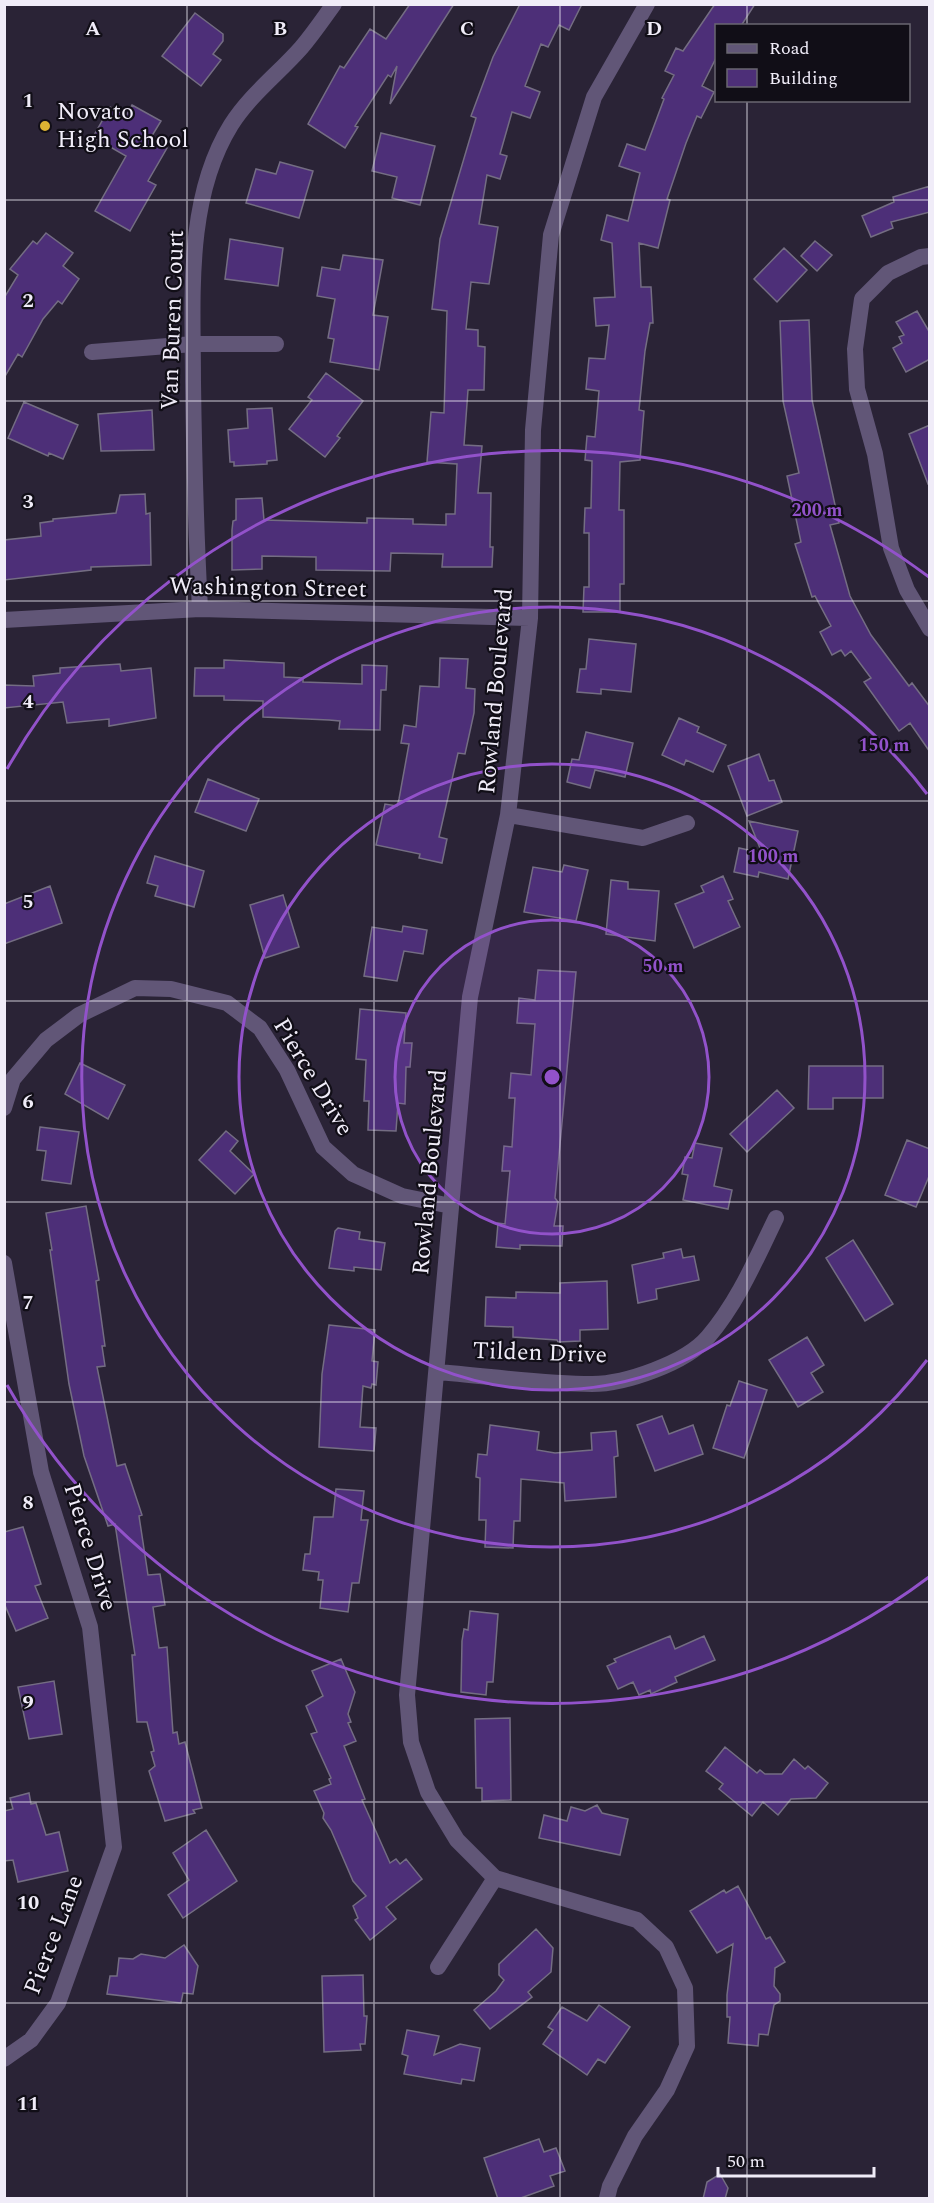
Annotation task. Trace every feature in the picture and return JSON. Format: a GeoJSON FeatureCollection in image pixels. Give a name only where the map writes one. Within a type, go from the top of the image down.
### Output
{"type":"FeatureCollection","features":[{"type":"Feature","properties":{"kind":"street","name":"Van Buren Court"},"geometry":{"type":"LineString","coordinates":[[200,609],[194,494],[193,344],[194,264],[200,216],[211,171],[231,125],[263,85],[300,48],[334,4]]}},
{"type":"Feature","properties":{"kind":"street","name":"Rowland Boulevard"},"geometry":{"type":"LineString","coordinates":[[607,2199],[610,2186],[635,2136],[667,2090],[687,2046],[685,1988],[666,1947],[637,1920],[495,1878],[457,1840],[428,1792],[411,1742],[407,1695],[470,997],[508,815],[530,618],[533,430],[551,235],[594,97],[647,4]]}},
{"type":"Feature","properties":{"kind":"street"},"geometry":{"type":"LineString","coordinates":[[930,256],[921,257],[888,273],[862,299],[855,349],[857,389],[875,454],[891,548],[907,590],[930,629]]}},
{"type":"Feature","properties":{"kind":"street"},"geometry":{"type":"LineString","coordinates":[[92,352],[193,344],[276,344]]}},
{"type":"Feature","properties":{"kind":"street","name":"Washington Street"},"geometry":{"type":"LineString","coordinates":[[4,620],[200,609],[530,618]]}},
{"type":"Feature","properties":{"kind":"street"},"geometry":{"type":"LineString","coordinates":[[508,815],[643,838],[687,824]]}},
{"type":"Feature","properties":{"kind":"street","name":"Pierce Drive"},"geometry":{"type":"LineString","coordinates":[[4,1108],[13,1079],[46,1040],[79,1015],[135,988],[171,989],[226,1003],[260,1028],[287,1070],[323,1147],[353,1174],[402,1196],[451,1206]]}},
{"type":"Feature","properties":{"kind":"street","name":"Tilden Drive"},"geometry":{"type":"LineString","coordinates":[[437,1372],[594,1384],[629,1378],[675,1362],[707,1339],[740,1293],[776,1218]]}},
{"type":"Feature","properties":{"kind":"street","name":"Pierce Drive"},"geometry":{"type":"LineString","coordinates":[[4,1263],[41,1472],[90,1626],[114,1847]]}},
{"type":"Feature","properties":{"kind":"street","name":"Pierce Lane"},"geometry":{"type":"LineString","coordinates":[[4,2059],[32,2040],[58,2003],[114,1847]]}},
{"type":"Feature","properties":{"kind":"street"},"geometry":{"type":"LineString","coordinates":[[438,1967],[495,1878]]}},
{"type":"Feature","properties":{"kind":"building"},"geometry":{"type":"Polygon","coordinates":[[[410,4],[454,4],[390,104],[397,66],[391,77],[388,75],[355,126],[358,127],[345,148],[308,124],[340,66],[344,68],[370,29],[386,39],[410,4]]]}},
{"type":"Feature","properties":{"kind":"building"},"geometry":{"type":"Polygon","coordinates":[[[520,4],[582,4],[569,30],[559,25],[548,47],[541,44],[525,86],[540,92],[530,118],[512,112],[500,154],[507,156],[500,179],[487,175],[479,224],[498,227],[489,284],[471,282],[466,329],[478,330],[478,346],[485,347],[484,390],[468,390],[464,445],[482,446],[478,493],[491,493],[492,567],[442,567],[443,554],[391,553],[390,571],[316,570],[316,557],[262,556],[262,569],[232,570],[232,530],[233,521],[236,520],[236,499],[262,498],[264,520],[367,523],[367,518],[413,519],[413,524],[446,525],[446,514],[455,514],[457,464],[427,462],[431,412],[444,413],[447,311],[432,309],[440,239],[476,118],[471,116],[493,57],[520,4]]]}},
{"type":"Feature","properties":{"kind":"building"},"geometry":{"type":"Polygon","coordinates":[[[715,4],[755,4],[742,24],[715,24],[715,60],[702,86],[714,92],[701,118],[697,116],[686,143],[667,199],[670,200],[658,248],[639,243],[641,287],[651,287],[653,323],[650,323],[645,351],[639,410],[644,411],[640,460],[620,462],[619,510],[624,510],[624,584],[620,584],[620,612],[583,612],[584,587],[589,587],[589,533],[584,533],[585,508],[591,508],[592,461],[585,460],[587,436],[595,437],[599,391],[586,389],[589,358],[605,359],[609,325],[596,326],[594,298],[615,297],[612,243],[601,240],[607,215],[628,221],[640,173],[619,166],[627,144],[645,150],[664,99],[662,98],[674,75],[665,71],[676,48],[683,51],[715,4]]]}},
{"type":"Feature","properties":{"kind":"building"},"geometry":{"type":"Polygon","coordinates":[[[195,13],[223,34],[223,41],[213,54],[221,60],[201,86],[162,56],[195,13]]]}},
{"type":"Feature","properties":{"kind":"building"},"geometry":{"type":"Polygon","coordinates":[[[132,105],[161,121],[150,139],[167,148],[148,181],[156,185],[130,231],[95,211],[126,156],[93,137],[110,107],[126,116],[132,105]]]}},
{"type":"Feature","properties":{"kind":"building"},"geometry":{"type":"Polygon","coordinates":[[[381,133],[435,146],[420,205],[392,198],[397,177],[372,171],[381,133]]]}},
{"type":"Feature","properties":{"kind":"building"},"geometry":{"type":"Polygon","coordinates":[[[280,162],[313,171],[299,218],[246,203],[256,169],[276,174],[280,162]]]}},
{"type":"Feature","properties":{"kind":"building"},"geometry":{"type":"Polygon","coordinates":[[[930,186],[930,212],[891,222],[893,228],[871,237],[862,216],[894,202],[893,197],[930,186]]]}},
{"type":"Feature","properties":{"kind":"building"},"geometry":{"type":"Polygon","coordinates":[[[46,233],[73,253],[63,266],[79,279],[62,304],[58,301],[43,319],[22,357],[18,354],[4,378],[4,298],[18,275],[10,269],[33,241],[37,244],[46,233]]]}},
{"type":"Feature","properties":{"kind":"building"},"geometry":{"type":"Polygon","coordinates":[[[230,239],[283,248],[278,286],[225,279],[230,239]]]}},
{"type":"Feature","properties":{"kind":"building"},"geometry":{"type":"Polygon","coordinates":[[[815,241],[832,255],[817,271],[801,256],[815,241]]]}},
{"type":"Feature","properties":{"kind":"building"},"geometry":{"type":"Polygon","coordinates":[[[784,248],[807,270],[777,302],[754,279],[784,248]]]}},
{"type":"Feature","properties":{"kind":"building"},"geometry":{"type":"Polygon","coordinates":[[[343,255],[383,260],[373,315],[388,317],[379,370],[330,362],[334,339],[328,338],[335,299],[317,296],[322,267],[340,270],[343,255]]]}},
{"type":"Feature","properties":{"kind":"building"},"geometry":{"type":"Polygon","coordinates":[[[917,311],[930,333],[930,359],[906,372],[893,348],[902,343],[899,337],[904,335],[896,322],[917,311]]]}},
{"type":"Feature","properties":{"kind":"building"},"geometry":{"type":"Polygon","coordinates":[[[809,320],[812,400],[839,523],[830,525],[850,596],[871,635],[909,686],[912,683],[930,707],[930,752],[910,723],[899,731],[864,682],[871,678],[851,651],[845,656],[841,650],[832,655],[820,632],[831,626],[815,596],[812,597],[795,544],[801,542],[787,476],[799,473],[783,401],[780,321],[809,320]]]}},
{"type":"Feature","properties":{"kind":"building"},"geometry":{"type":"Polygon","coordinates":[[[326,373],[363,401],[337,436],[340,438],[325,457],[289,429],[312,400],[308,397],[326,373]]]}},
{"type":"Feature","properties":{"kind":"building"},"geometry":{"type":"Polygon","coordinates":[[[24,402],[78,425],[63,459],[49,453],[48,456],[8,438],[24,402]]]}},
{"type":"Feature","properties":{"kind":"building"},"geometry":{"type":"Polygon","coordinates":[[[272,408],[277,460],[267,461],[267,464],[234,466],[234,462],[230,462],[228,430],[248,428],[247,409],[272,408]]]}},
{"type":"Feature","properties":{"kind":"building"},"geometry":{"type":"Polygon","coordinates":[[[152,410],[154,450],[101,451],[98,414],[152,410]]]}},
{"type":"Feature","properties":{"kind":"building"},"geometry":{"type":"Polygon","coordinates":[[[930,425],[930,483],[928,484],[909,434],[930,425]]]}},
{"type":"Feature","properties":{"kind":"building"},"geometry":{"type":"Polygon","coordinates":[[[145,494],[146,514],[150,513],[151,565],[91,567],[91,570],[4,580],[4,540],[41,536],[40,523],[53,521],[53,519],[116,513],[120,495],[145,494]]]}},
{"type":"Feature","properties":{"kind":"building"},"geometry":{"type":"Polygon","coordinates":[[[589,639],[636,644],[631,692],[601,689],[601,694],[577,692],[580,669],[586,669],[589,639]]]}},
{"type":"Feature","properties":{"kind":"building"},"geometry":{"type":"Polygon","coordinates":[[[440,658],[468,659],[466,688],[475,689],[474,713],[465,754],[458,753],[439,837],[447,839],[442,863],[419,858],[420,854],[376,845],[385,804],[397,806],[399,799],[409,744],[401,743],[404,725],[416,727],[420,686],[439,687],[440,658]]]}},
{"type":"Feature","properties":{"kind":"building"},"geometry":{"type":"Polygon","coordinates":[[[224,660],[284,663],[284,677],[303,678],[303,682],[362,684],[362,665],[387,666],[386,690],[381,690],[380,730],[339,729],[340,721],[263,717],[263,701],[224,700],[224,696],[194,696],[195,668],[224,668],[224,660]]]}},
{"type":"Feature","properties":{"kind":"building"},"geometry":{"type":"Polygon","coordinates":[[[120,664],[121,671],[151,668],[156,718],[109,726],[109,719],[67,723],[63,702],[4,708],[4,685],[34,686],[33,676],[60,673],[60,668],[120,664]]]}},
{"type":"Feature","properties":{"kind":"building"},"geometry":{"type":"Polygon","coordinates":[[[679,718],[699,727],[697,732],[726,745],[713,772],[686,760],[684,765],[662,755],[679,718]]]}},
{"type":"Feature","properties":{"kind":"building"},"geometry":{"type":"Polygon","coordinates":[[[586,732],[633,743],[625,777],[595,770],[590,788],[567,782],[572,759],[579,760],[586,732]]]}},
{"type":"Feature","properties":{"kind":"building"},"geometry":{"type":"Polygon","coordinates":[[[759,754],[769,781],[774,780],[782,802],[747,816],[728,766],[759,754]]]}},
{"type":"Feature","properties":{"kind":"building"},"geometry":{"type":"Polygon","coordinates":[[[208,779],[259,799],[246,831],[195,812],[208,779]]]}},
{"type":"Feature","properties":{"kind":"building"},"geometry":{"type":"Polygon","coordinates":[[[749,821],[798,831],[788,879],[759,872],[758,877],[734,872],[739,848],[762,853],[749,821]]]}},
{"type":"Feature","properties":{"kind":"building"},"geometry":{"type":"Polygon","coordinates":[[[155,856],[204,871],[194,907],[155,896],[158,886],[147,883],[155,856]]]}},
{"type":"Feature","properties":{"kind":"building"},"geometry":{"type":"Polygon","coordinates":[[[564,865],[588,870],[576,921],[524,912],[533,867],[562,872],[564,865]]]}},
{"type":"Feature","properties":{"kind":"building"},"geometry":{"type":"Polygon","coordinates":[[[723,876],[733,899],[728,901],[740,927],[694,948],[675,904],[704,892],[701,886],[723,876]]]}},
{"type":"Feature","properties":{"kind":"building"},"geometry":{"type":"Polygon","coordinates":[[[611,880],[628,882],[628,889],[659,891],[655,941],[606,934],[611,880]]]}},
{"type":"Feature","properties":{"kind":"building"},"geometry":{"type":"Polygon","coordinates":[[[50,886],[62,923],[4,944],[4,904],[50,886]]]}},
{"type":"Feature","properties":{"kind":"building"},"geometry":{"type":"Polygon","coordinates":[[[283,895],[299,947],[265,958],[250,905],[283,895]]]}},
{"type":"Feature","properties":{"kind":"building"},"geometry":{"type":"Polygon","coordinates":[[[403,926],[427,930],[423,954],[404,951],[397,981],[364,976],[372,927],[402,932],[403,926]]]}},
{"type":"Feature","properties":{"kind":"building"},"geometry":{"type":"Polygon","coordinates":[[[538,970],[576,972],[555,1198],[558,1202],[554,1226],[563,1226],[562,1246],[520,1245],[520,1249],[496,1247],[498,1223],[505,1224],[510,1171],[502,1171],[504,1146],[512,1147],[515,1098],[509,1098],[511,1073],[531,1075],[535,1024],[517,1023],[519,998],[535,1000],[538,970]]]}},
{"type":"Feature","properties":{"kind":"building"},"geometry":{"type":"Polygon","coordinates":[[[360,1009],[406,1013],[404,1043],[412,1043],[410,1067],[406,1067],[405,1104],[398,1103],[396,1131],[368,1130],[369,1101],[364,1101],[366,1060],[356,1059],[360,1009]]]}},
{"type":"Feature","properties":{"kind":"building"},"geometry":{"type":"Polygon","coordinates":[[[80,1063],[125,1085],[108,1119],[65,1094],[80,1063]]]}},
{"type":"Feature","properties":{"kind":"building"},"geometry":{"type":"Polygon","coordinates":[[[809,1066],[883,1066],[883,1098],[833,1098],[833,1109],[808,1109],[809,1066]]]}},
{"type":"Feature","properties":{"kind":"building"},"geometry":{"type":"Polygon","coordinates":[[[777,1090],[794,1108],[747,1152],[730,1134],[777,1090]]]}},
{"type":"Feature","properties":{"kind":"building"},"geometry":{"type":"Polygon","coordinates":[[[40,1127],[79,1132],[71,1184],[42,1180],[46,1151],[37,1150],[40,1127]]]}},
{"type":"Feature","properties":{"kind":"building"},"geometry":{"type":"Polygon","coordinates":[[[226,1131],[238,1141],[230,1151],[254,1174],[235,1194],[199,1160],[226,1131]]]}},
{"type":"Feature","properties":{"kind":"building"},"geometry":{"type":"Polygon","coordinates":[[[907,1140],[930,1149],[930,1174],[916,1207],[885,1195],[907,1140]]]}},
{"type":"Feature","properties":{"kind":"building"},"geometry":{"type":"Polygon","coordinates":[[[695,1143],[722,1148],[714,1186],[732,1190],[728,1209],[683,1200],[688,1175],[682,1174],[685,1157],[692,1158],[695,1143]]]}},
{"type":"Feature","properties":{"kind":"building"},"geometry":{"type":"Polygon","coordinates":[[[86,1206],[99,1280],[96,1281],[105,1346],[102,1346],[105,1366],[97,1367],[117,1466],[125,1464],[142,1515],[139,1516],[148,1575],[160,1574],[165,1605],[153,1607],[159,1648],[167,1647],[173,1733],[177,1732],[179,1744],[185,1742],[202,1808],[193,1810],[195,1813],[165,1821],[149,1771],[155,1766],[147,1722],[137,1722],[132,1655],[135,1655],[115,1524],[108,1526],[84,1456],[69,1384],[50,1250],[52,1250],[46,1213],[86,1206]]]}},
{"type":"Feature","properties":{"kind":"building"},"geometry":{"type":"Polygon","coordinates":[[[338,1228],[360,1232],[359,1239],[385,1243],[381,1270],[354,1267],[354,1271],[329,1268],[335,1231],[338,1228]]]}},
{"type":"Feature","properties":{"kind":"building"},"geometry":{"type":"Polygon","coordinates":[[[853,1240],[893,1304],[865,1321],[826,1258],[853,1240]]]}},
{"type":"Feature","properties":{"kind":"building"},"geometry":{"type":"Polygon","coordinates":[[[681,1249],[683,1258],[694,1256],[699,1280],[656,1289],[657,1299],[638,1303],[632,1265],[664,1258],[663,1253],[681,1249]]]}},
{"type":"Feature","properties":{"kind":"building"},"geometry":{"type":"Polygon","coordinates":[[[607,1281],[608,1329],[580,1330],[580,1341],[558,1342],[557,1340],[513,1337],[513,1327],[485,1326],[486,1297],[516,1298],[516,1292],[560,1293],[560,1283],[607,1281]]]}},
{"type":"Feature","properties":{"kind":"building"},"geometry":{"type":"Polygon","coordinates":[[[329,1325],[375,1330],[372,1361],[378,1362],[376,1385],[372,1384],[371,1388],[363,1386],[360,1427],[376,1428],[374,1451],[319,1447],[322,1374],[329,1325]]]}},
{"type":"Feature","properties":{"kind":"building"},"geometry":{"type":"Polygon","coordinates":[[[807,1337],[824,1365],[811,1373],[823,1392],[798,1407],[769,1360],[807,1337]]]}},
{"type":"Feature","properties":{"kind":"building"},"geometry":{"type":"Polygon","coordinates":[[[739,1381],[767,1390],[744,1458],[713,1448],[727,1405],[730,1406],[739,1381]]]}},
{"type":"Feature","properties":{"kind":"building"},"geometry":{"type":"Polygon","coordinates":[[[662,1416],[669,1434],[693,1425],[703,1454],[655,1471],[637,1425],[662,1416]]]}},
{"type":"Feature","properties":{"kind":"building"},"geometry":{"type":"Polygon","coordinates":[[[490,1425],[539,1432],[537,1450],[555,1453],[592,1450],[591,1433],[616,1431],[618,1456],[614,1457],[616,1497],[565,1501],[564,1483],[521,1479],[520,1521],[514,1521],[513,1548],[485,1547],[486,1520],[479,1520],[480,1478],[476,1477],[478,1454],[487,1455],[490,1425]]]}},
{"type":"Feature","properties":{"kind":"building"},"geometry":{"type":"Polygon","coordinates":[[[336,1489],[364,1491],[361,1520],[368,1520],[359,1583],[352,1583],[348,1612],[320,1608],[323,1580],[318,1580],[319,1572],[303,1570],[305,1554],[310,1554],[314,1517],[333,1517],[336,1489]]]}},
{"type":"Feature","properties":{"kind":"building"},"geometry":{"type":"Polygon","coordinates":[[[23,1527],[41,1584],[35,1586],[48,1618],[16,1631],[4,1603],[4,1532],[23,1527]]]}},
{"type":"Feature","properties":{"kind":"building"},"geometry":{"type":"Polygon","coordinates":[[[470,1611],[498,1614],[493,1682],[487,1682],[486,1695],[461,1692],[462,1641],[464,1629],[468,1630],[470,1611]]]}},
{"type":"Feature","properties":{"kind":"building"},"geometry":{"type":"Polygon","coordinates":[[[670,1636],[675,1649],[704,1636],[715,1660],[675,1677],[677,1682],[651,1694],[650,1690],[639,1695],[633,1682],[618,1689],[607,1666],[616,1662],[614,1659],[670,1636]]]}},
{"type":"Feature","properties":{"kind":"building"},"geometry":{"type":"Polygon","coordinates":[[[341,1659],[355,1692],[348,1714],[351,1722],[348,1723],[356,1741],[344,1746],[365,1799],[362,1800],[390,1863],[396,1859],[400,1864],[406,1859],[422,1879],[386,1907],[396,1919],[370,1940],[355,1920],[358,1918],[353,1906],[366,1896],[353,1881],[331,1830],[323,1818],[324,1813],[314,1791],[331,1784],[329,1779],[331,1778],[311,1734],[317,1732],[306,1706],[323,1696],[312,1671],[341,1659]]]}},
{"type":"Feature","properties":{"kind":"building"},"geometry":{"type":"Polygon","coordinates":[[[54,1681],[62,1734],[29,1739],[18,1687],[54,1681]]]}},
{"type":"Feature","properties":{"kind":"building"},"geometry":{"type":"Polygon","coordinates":[[[510,1718],[511,1800],[482,1801],[482,1788],[476,1788],[475,1719],[510,1718]]]}},
{"type":"Feature","properties":{"kind":"building"},"geometry":{"type":"Polygon","coordinates":[[[725,1747],[757,1773],[760,1770],[765,1774],[782,1774],[794,1759],[805,1769],[808,1766],[828,1783],[816,1798],[791,1799],[778,1815],[763,1802],[752,1816],[719,1789],[723,1784],[706,1771],[725,1747]]]}},
{"type":"Feature","properties":{"kind":"building"},"geometry":{"type":"Polygon","coordinates":[[[29,1793],[31,1804],[36,1803],[46,1835],[59,1832],[68,1871],[18,1882],[13,1860],[4,1861],[4,1811],[13,1809],[10,1798],[29,1793]]]}},
{"type":"Feature","properties":{"kind":"building"},"geometry":{"type":"Polygon","coordinates":[[[597,1805],[602,1813],[628,1819],[620,1855],[539,1838],[544,1815],[567,1821],[571,1807],[585,1811],[597,1805]]]}},
{"type":"Feature","properties":{"kind":"building"},"geometry":{"type":"Polygon","coordinates":[[[206,1830],[237,1881],[183,1918],[168,1895],[189,1880],[173,1853],[206,1830]]]}},
{"type":"Feature","properties":{"kind":"building"},"geometry":{"type":"Polygon","coordinates":[[[738,1886],[766,1939],[770,1937],[785,1962],[775,1968],[774,1986],[780,1994],[780,2001],[774,2005],[768,2035],[759,2034],[758,2046],[728,2043],[730,2017],[727,2017],[727,1995],[733,1944],[717,1953],[690,1911],[724,1890],[726,1893],[738,1886]]]}},
{"type":"Feature","properties":{"kind":"building"},"geometry":{"type":"Polygon","coordinates":[[[536,1929],[553,1948],[551,1972],[528,1992],[532,1997],[490,2029],[474,2010],[496,1991],[504,1980],[499,1975],[499,1964],[536,1929]]]}},
{"type":"Feature","properties":{"kind":"building"},"geometry":{"type":"Polygon","coordinates":[[[184,1945],[198,1966],[193,1994],[183,1993],[181,2003],[107,1994],[110,1976],[117,1976],[119,1958],[133,1959],[141,1954],[165,1958],[184,1945]]]}},
{"type":"Feature","properties":{"kind":"building"},"geometry":{"type":"Polygon","coordinates":[[[363,1975],[364,2016],[367,2016],[365,2044],[360,2044],[361,2050],[324,2052],[322,1976],[363,1975]]]}},
{"type":"Feature","properties":{"kind":"building"},"geometry":{"type":"Polygon","coordinates":[[[599,2005],[630,2027],[605,2063],[598,2059],[587,2075],[543,2044],[553,2030],[548,2027],[562,2007],[587,2021],[599,2005]]]}},
{"type":"Feature","properties":{"kind":"building"},"geometry":{"type":"Polygon","coordinates":[[[407,2030],[439,2036],[434,2055],[460,2044],[480,2048],[474,2081],[462,2079],[461,2084],[404,2074],[408,2056],[402,2054],[407,2030]]]}},
{"type":"Feature","properties":{"kind":"building"},"geometry":{"type":"Polygon","coordinates":[[[539,2139],[544,2152],[556,2148],[565,2171],[550,2176],[554,2186],[518,2199],[498,2199],[484,2158],[539,2139]]]}},
{"type":"Feature","properties":{"kind":"building"},"geometry":{"type":"Polygon","coordinates":[[[720,2174],[728,2188],[725,2199],[703,2199],[707,2182],[720,2174]]]}},
{"type":"Feature","properties":{"kind":"place","name":"Novato High School"},"geometry":{"type":"Point","coordinates":[45,126]}}]}
